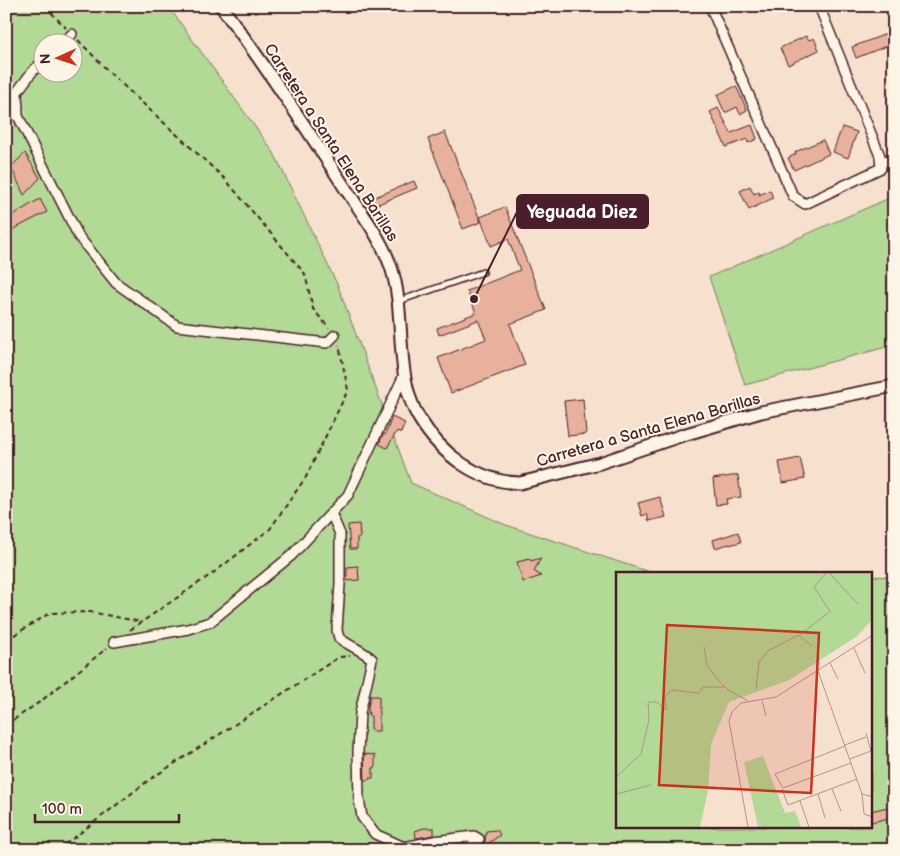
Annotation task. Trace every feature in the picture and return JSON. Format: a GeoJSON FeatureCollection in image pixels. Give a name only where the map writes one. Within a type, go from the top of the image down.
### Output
{"type":"FeatureCollection","features":[{"type":"Feature","properties":{"kind":"main road","name":"Carretera a Santa Elena Barillas"},"geometry":{"type":"LineString","coordinates":[[221,6],[266,69],[369,226],[390,265],[399,301],[404,373],[410,396],[418,417],[435,441],[467,468],[506,482],[520,483],[600,463],[683,435],[761,412],[894,386]]}},
{"type":"Feature","properties":{"kind":"street"},"geometry":{"type":"LineString","coordinates":[[710,6],[792,196],[805,204],[881,168],[880,156],[819,6]]}},
{"type":"Feature","properties":{"kind":"street"},"geometry":{"type":"LineString","coordinates":[[32,72],[17,92],[18,116],[79,237],[116,283],[177,326],[327,343],[335,335]]}},
{"type":"Feature","properties":{"kind":"street"},"geometry":{"type":"LineString","coordinates":[[6,96],[18,106]]}},
{"type":"Feature","properties":{"kind":"street"},"geometry":{"type":"LineString","coordinates":[[881,163],[894,158]]}},
{"type":"Feature","properties":{"kind":"street"},"geometry":{"type":"LineString","coordinates":[[114,642],[188,629],[210,622],[292,555],[348,495],[404,373]]}},
{"type":"Feature","properties":{"kind":"street"},"geometry":{"type":"LineString","coordinates":[[331,513],[340,534],[337,630],[339,638],[372,659],[360,713],[358,752],[359,800],[362,817],[374,834],[404,847],[474,836],[479,839],[470,847],[471,850]]}},
{"type":"Feature","properties":{"kind":"lane"},"geometry":{"type":"LineString","coordinates":[[399,301],[483,272]]}},
{"type":"Feature","properties":{"kind":"path"},"geometry":{"type":"LineString","coordinates":[[45,6],[70,32]]}},
{"type":"Feature","properties":{"kind":"path"},"geometry":{"type":"LineString","coordinates":[[6,724],[41,701],[114,642],[216,571],[270,529],[306,477],[348,390],[337,338],[313,309],[306,274],[225,179],[111,74],[82,44]]}},
{"type":"Feature","properties":{"kind":"path"},"geometry":{"type":"LineString","coordinates":[[6,640],[50,614],[90,612],[142,622]]}},
{"type":"Feature","properties":{"kind":"path"},"geometry":{"type":"LineString","coordinates":[[58,850],[149,780],[339,657],[367,655]]}},
{"type":"Feature","properties":{"kind":"green space"},"geometry":{"type":"Polygon","coordinates":[[[6,6],[168,6],[274,153],[338,286],[411,483],[506,525],[650,572],[616,572],[616,828],[872,828],[872,576],[894,577],[894,850],[6,850],[6,6]]]}},
{"type":"Feature","properties":{"kind":"green space"},"geometry":{"type":"Polygon","coordinates":[[[894,196],[894,345],[745,385],[709,277],[894,196]]]}},
{"type":"Feature","properties":{"kind":"building"},"geometry":{"type":"Polygon","coordinates":[[[894,31],[894,43],[856,58],[852,47],[894,31]]]}},
{"type":"Feature","properties":{"kind":"building"},"geometry":{"type":"Polygon","coordinates":[[[806,36],[809,40],[814,38],[819,50],[788,65],[780,48],[806,36]]]}},
{"type":"Feature","properties":{"kind":"building"},"geometry":{"type":"Polygon","coordinates":[[[736,86],[747,110],[740,114],[737,107],[725,113],[717,95],[736,86]]]}},
{"type":"Feature","properties":{"kind":"building"},"geometry":{"type":"Polygon","coordinates":[[[718,108],[731,133],[752,125],[757,139],[748,143],[747,139],[726,147],[710,112],[718,108]]]}},
{"type":"Feature","properties":{"kind":"building"},"geometry":{"type":"Polygon","coordinates":[[[842,127],[857,132],[848,158],[833,152],[842,127]]]}},
{"type":"Feature","properties":{"kind":"building"},"geometry":{"type":"Polygon","coordinates":[[[445,132],[481,222],[463,229],[428,139],[445,132]]]}},
{"type":"Feature","properties":{"kind":"building"},"geometry":{"type":"Polygon","coordinates":[[[823,140],[829,154],[794,170],[788,158],[796,154],[795,152],[823,140]]]}},
{"type":"Feature","properties":{"kind":"building"},"geometry":{"type":"Polygon","coordinates":[[[25,153],[40,178],[24,195],[11,167],[25,153]]]}},
{"type":"Feature","properties":{"kind":"building"},"geometry":{"type":"Polygon","coordinates":[[[414,181],[417,188],[371,207],[368,200],[414,181]]]}},
{"type":"Feature","properties":{"kind":"building"},"geometry":{"type":"Polygon","coordinates":[[[750,186],[754,194],[760,191],[759,195],[770,190],[773,198],[749,210],[740,191],[750,186]]]}},
{"type":"Feature","properties":{"kind":"building"},"geometry":{"type":"Polygon","coordinates":[[[40,199],[47,212],[6,233],[6,219],[40,199]]]}},
{"type":"Feature","properties":{"kind":"building"},"geometry":{"type":"Polygon","coordinates":[[[505,207],[546,310],[510,324],[525,365],[451,393],[438,358],[486,339],[478,320],[439,335],[437,328],[476,313],[467,291],[520,270],[508,239],[491,246],[480,217],[505,207]]]}},
{"type":"Feature","properties":{"kind":"building"},"geometry":{"type":"Polygon","coordinates":[[[583,399],[586,434],[568,436],[564,401],[583,399]]]}},
{"type":"Feature","properties":{"kind":"building"},"geometry":{"type":"Polygon","coordinates":[[[392,417],[405,423],[401,433],[397,431],[387,448],[379,444],[383,434],[385,435],[392,417]]]}},
{"type":"Feature","properties":{"kind":"building"},"geometry":{"type":"Polygon","coordinates":[[[800,458],[805,479],[783,483],[779,462],[800,458]]]}},
{"type":"Feature","properties":{"kind":"building"},"geometry":{"type":"Polygon","coordinates":[[[738,475],[741,497],[726,499],[727,504],[716,505],[713,479],[738,475]]]}},
{"type":"Feature","properties":{"kind":"building"},"geometry":{"type":"Polygon","coordinates":[[[660,497],[666,517],[649,521],[647,514],[642,516],[638,503],[660,497]]]}},
{"type":"Feature","properties":{"kind":"building"},"geometry":{"type":"Polygon","coordinates":[[[359,524],[360,537],[357,538],[357,549],[350,549],[348,525],[359,524]]]}},
{"type":"Feature","properties":{"kind":"building"},"geometry":{"type":"Polygon","coordinates":[[[738,532],[741,542],[715,548],[713,540],[738,532]]]}},
{"type":"Feature","properties":{"kind":"building"},"geometry":{"type":"Polygon","coordinates":[[[541,558],[534,571],[541,576],[523,582],[517,562],[541,558]]]}},
{"type":"Feature","properties":{"kind":"building"},"geometry":{"type":"Polygon","coordinates":[[[358,566],[359,580],[347,581],[347,567],[358,566]]]}},
{"type":"Feature","properties":{"kind":"building"},"geometry":{"type":"Polygon","coordinates":[[[371,696],[379,696],[379,731],[371,731],[371,716],[369,716],[368,706],[371,696]]]}},
{"type":"Feature","properties":{"kind":"building"},"geometry":{"type":"Polygon","coordinates":[[[364,754],[375,755],[373,778],[369,780],[365,780],[364,754]]]}},
{"type":"Feature","properties":{"kind":"building"},"geometry":{"type":"Polygon","coordinates":[[[892,806],[894,817],[872,822],[872,811],[892,806]]]}},
{"type":"Feature","properties":{"kind":"building"},"geometry":{"type":"Polygon","coordinates":[[[424,828],[434,828],[434,835],[416,838],[415,831],[424,828]]]}},
{"type":"Feature","properties":{"kind":"building"},"geometry":{"type":"Polygon","coordinates":[[[497,830],[500,835],[489,843],[492,846],[487,850],[477,850],[485,842],[486,831],[497,830]]]}},
{"type":"Feature","properties":{"kind":"place","name":"Yeguada Diez"},"geometry":{"type":"Point","coordinates":[474,299]}}]}
